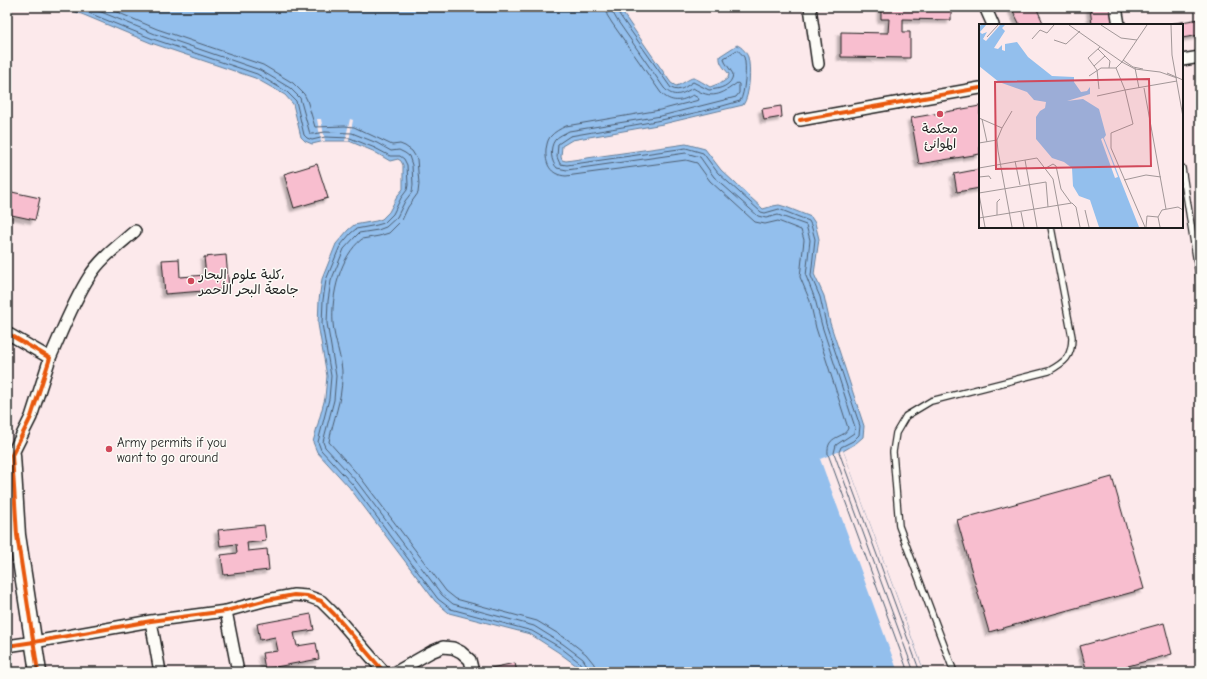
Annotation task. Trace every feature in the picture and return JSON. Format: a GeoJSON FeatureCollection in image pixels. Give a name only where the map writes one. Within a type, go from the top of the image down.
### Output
{"type":"FeatureCollection","features":[{"type":"Feature","properties":{"kind":"street"},"geometry":{"type":"LineString","coordinates":[[810,7],[818,64]]}},
{"type":"Feature","properties":{"kind":"street"},"geometry":{"type":"LineString","coordinates":[[985,7],[993,24]]}},
{"type":"Feature","properties":{"kind":"street"},"geometry":{"type":"LineString","coordinates":[[1116,7],[1119,24]]}},
{"type":"Feature","properties":{"kind":"street"},"geometry":{"type":"LineString","coordinates":[[1183,60],[1200,57]]}},
{"type":"Feature","properties":{"kind":"street"},"geometry":{"type":"LineString","coordinates":[[800,120],[979,88]]}},
{"type":"Feature","properties":{"kind":"street"},"geometry":{"type":"LineString","coordinates":[[38,672],[17,535],[10,456],[31,416],[50,358],[73,306],[89,276],[105,258],[135,231]]}},
{"type":"Feature","properties":{"kind":"street"},"geometry":{"type":"LineString","coordinates":[[7,332],[50,358]]}},
{"type":"Feature","properties":{"kind":"street"},"geometry":{"type":"LineString","coordinates":[[7,646],[151,621],[226,611],[267,600],[294,595],[307,596],[321,601],[384,672]]}},
{"type":"Feature","properties":{"kind":"street"},"geometry":{"type":"LineString","coordinates":[[226,611],[238,672]]}},
{"type":"Feature","properties":{"kind":"street"},"geometry":{"type":"LineString","coordinates":[[151,621],[160,672]]}},
{"type":"Feature","properties":{"kind":"street"},"geometry":{"type":"LineString","coordinates":[[396,672],[431,652],[443,647],[453,648],[461,652],[470,660],[473,672]]}},
{"type":"Feature","properties":{"kind":"lane"},"geometry":{"type":"LineString","coordinates":[[1183,174],[1200,282]]}},
{"type":"Feature","properties":{"kind":"lane"},"geometry":{"type":"LineString","coordinates":[[954,672],[899,526],[893,452],[896,433],[906,416],[931,401],[1049,371],[1065,361],[1070,355],[1072,337],[1051,228]]}},
{"type":"Feature","properties":{"kind":"water"},"geometry":{"type":"Polygon","coordinates":[[[62,7],[620,7],[671,83],[676,86],[693,78],[710,87],[723,82],[728,78],[729,74],[721,63],[720,56],[737,45],[741,47],[748,57],[749,68],[748,89],[743,105],[663,124],[572,140],[562,146],[561,157],[562,160],[566,161],[686,144],[705,149],[721,170],[763,209],[779,205],[811,217],[815,223],[819,239],[814,274],[824,296],[830,323],[864,426],[863,437],[843,451],[924,672],[581,672],[577,666],[530,634],[449,613],[435,601],[349,487],[317,452],[313,442],[325,398],[327,376],[318,324],[322,279],[336,244],[348,230],[354,225],[382,219],[389,212],[403,189],[403,165],[401,161],[398,159],[390,161],[373,151],[349,141],[325,141],[312,144],[305,141],[301,137],[293,104],[285,95],[255,78],[151,43],[62,7]]]}},
{"type":"Feature","properties":{"kind":"pier"},"geometry":{"type":"Polygon","coordinates":[[[317,119],[321,119],[325,141],[321,142],[317,119]]]}},
{"type":"Feature","properties":{"kind":"pier"},"geometry":{"type":"Polygon","coordinates":[[[350,119],[353,120],[349,141],[345,141],[350,119]]]}},
{"type":"Feature","properties":{"kind":"pier"},"geometry":{"type":"Polygon","coordinates":[[[843,450],[924,672],[898,672],[820,459],[843,450]]]}},
{"type":"Feature","properties":{"kind":"building"},"geometry":{"type":"Polygon","coordinates":[[[881,7],[951,7],[951,20],[903,19],[903,32],[910,32],[910,58],[841,57],[841,32],[888,33],[889,19],[881,19],[881,7]]]}},
{"type":"Feature","properties":{"kind":"building"},"geometry":{"type":"Polygon","coordinates":[[[1011,7],[1036,7],[1044,24],[1020,24],[1011,7]]]}},
{"type":"Feature","properties":{"kind":"building"},"geometry":{"type":"Polygon","coordinates":[[[1090,7],[1113,7],[1115,24],[1092,24],[1090,7]]]}},
{"type":"Feature","properties":{"kind":"building"},"geometry":{"type":"Polygon","coordinates":[[[1200,19],[1200,35],[1183,38],[1183,24],[1168,24],[1200,19]]]}},
{"type":"Feature","properties":{"kind":"building"},"geometry":{"type":"Polygon","coordinates":[[[781,106],[782,117],[764,120],[762,109],[781,106]]]}},
{"type":"Feature","properties":{"kind":"building"},"geometry":{"type":"Polygon","coordinates":[[[979,106],[979,154],[919,164],[911,118],[979,106]]]}},
{"type":"Feature","properties":{"kind":"building"},"geometry":{"type":"Polygon","coordinates":[[[317,164],[328,198],[294,208],[284,174],[317,164]]]}},
{"type":"Feature","properties":{"kind":"building"},"geometry":{"type":"Polygon","coordinates":[[[979,169],[979,188],[957,192],[954,174],[979,169]]]}},
{"type":"Feature","properties":{"kind":"building"},"geometry":{"type":"Polygon","coordinates":[[[7,191],[40,198],[35,220],[7,214],[7,191]]]}},
{"type":"Feature","properties":{"kind":"building"},"geometry":{"type":"Polygon","coordinates":[[[226,255],[229,289],[165,294],[162,260],[179,259],[180,277],[206,275],[204,257],[226,255]]]}},
{"type":"Feature","properties":{"kind":"building"},"geometry":{"type":"Polygon","coordinates":[[[1112,477],[1144,589],[989,632],[957,520],[1112,477]]]}},
{"type":"Feature","properties":{"kind":"building"},"geometry":{"type":"Polygon","coordinates":[[[264,525],[266,541],[247,543],[248,551],[267,549],[269,570],[224,575],[221,555],[237,553],[236,544],[220,546],[218,530],[264,525]]]}},
{"type":"Feature","properties":{"kind":"building"},"geometry":{"type":"Polygon","coordinates":[[[311,614],[314,630],[294,633],[297,646],[316,643],[319,659],[265,669],[262,653],[278,651],[275,637],[260,640],[257,624],[311,614]]]}},
{"type":"Feature","properties":{"kind":"building"},"geometry":{"type":"Polygon","coordinates":[[[1164,623],[1172,654],[1106,672],[1087,672],[1080,646],[1164,623]]]}},
{"type":"Feature","properties":{"kind":"building"},"geometry":{"type":"Polygon","coordinates":[[[515,663],[517,672],[492,672],[491,668],[515,663]]]}},
{"type":"Feature","properties":{"kind":"cycle path"},"geometry":{"type":"LineString","coordinates":[[800,120],[979,88]]}},
{"type":"Feature","properties":{"kind":"cycle path"},"geometry":{"type":"LineString","coordinates":[[7,333],[50,358],[31,417],[12,455],[17,535],[38,672]]}},
{"type":"Feature","properties":{"kind":"cycle path"},"geometry":{"type":"LineString","coordinates":[[7,646],[151,621],[226,611],[267,600],[294,595],[307,596],[321,601],[384,672]]}},
{"type":"Feature","properties":{"kind":"place","name":"محكمة الموانئ"},"geometry":{"type":"Point","coordinates":[940,114]}},
{"type":"Feature","properties":{"kind":"place","name":"كلية علوم البحار، جامعة البحر الأحمر"},"geometry":{"type":"Point","coordinates":[191,281]}},
{"type":"Feature","properties":{"kind":"place","name":"Army permits if you want to go around"},"geometry":{"type":"Point","coordinates":[109,449]}}]}
